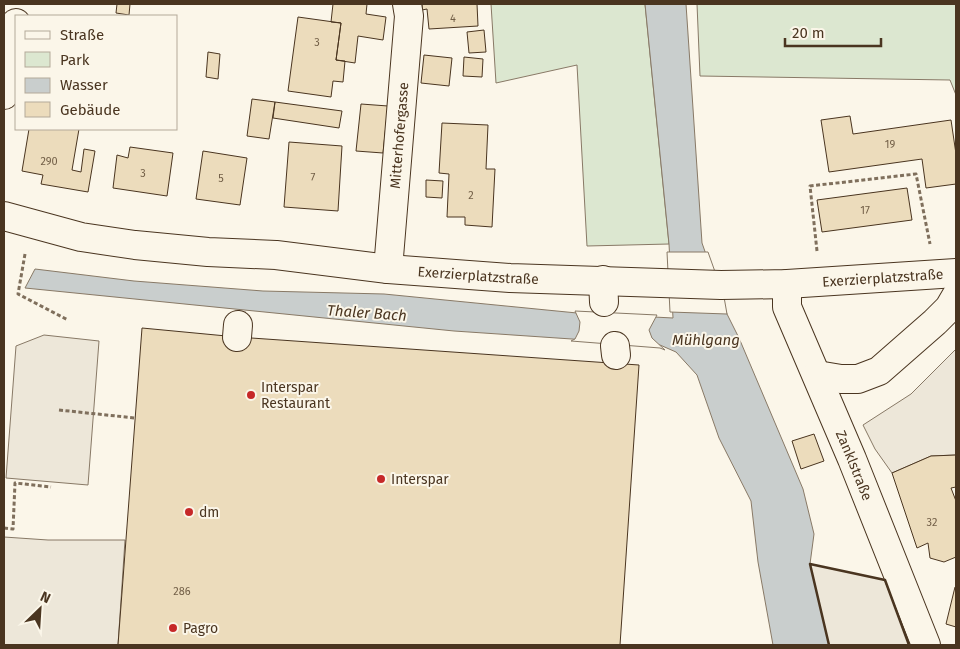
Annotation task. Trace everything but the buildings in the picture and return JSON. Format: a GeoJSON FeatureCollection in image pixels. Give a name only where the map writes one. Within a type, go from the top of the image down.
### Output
{"type":"FeatureCollection","features":[{"type":"Feature","properties":{"kind":"street","name":"Mitterhofergasse"},"geometry":{"type":"LineString","coordinates":[[388,269],[409,16],[407,4]]}},
{"type":"Feature","properties":{"kind":"street"},"geometry":{"type":"LineString","coordinates":[[4,95],[15,29]]}},
{"type":"Feature","properties":{"kind":"street","name":"Exerzierplatzstraße"},"geometry":{"type":"LineString","coordinates":[[4,216],[81,236],[135,245],[276,256],[388,269],[510,278],[604,291],[664,283],[788,284],[956,273]]}},
{"type":"Feature","properties":{"kind":"street","name":"Zanklstraße"},"geometry":{"type":"LineString","coordinates":[[788,284],[788,306],[900,576],[926,645]]}},
{"type":"Feature","properties":{"kind":"street"},"geometry":{"type":"LineString","coordinates":[[817,374],[841,379],[858,379],[879,371],[935,322],[949,308],[956,296]]}},
{"type":"Feature","properties":{"kind":"path"},"geometry":{"type":"LineString","coordinates":[[818,259],[810,186],[916,174],[931,247]]}},
{"type":"Feature","properties":{"kind":"path"},"geometry":{"type":"LineString","coordinates":[[25,254],[18,294],[68,320]]}},
{"type":"Feature","properties":{"kind":"path"},"geometry":{"type":"LineString","coordinates":[[59,410],[135,418]]}},
{"type":"Feature","properties":{"kind":"path"},"geometry":{"type":"LineString","coordinates":[[4,528],[13,529],[15,484],[51,488]]}},
{"type":"Feature","properties":{"kind":"green space"},"geometry":{"type":"Polygon","coordinates":[[[491,4],[645,4],[669,244],[587,246],[577,65],[496,83],[491,4]]]}},
{"type":"Feature","properties":{"kind":"green space"},"geometry":{"type":"Polygon","coordinates":[[[697,4],[956,4],[956,95],[950,80],[700,76],[697,4]]]}},
{"type":"Feature","properties":{"kind":"shaded area"},"geometry":{"type":"Polygon","coordinates":[[[44,335],[99,341],[88,485],[6,478],[16,346],[44,335]]]}},
{"type":"Feature","properties":{"kind":"shaded area"},"geometry":{"type":"Polygon","coordinates":[[[956,349],[956,455],[931,456],[892,473],[875,449],[863,425],[911,394],[956,349]]]}},
{"type":"Feature","properties":{"kind":"shaded area"},"geometry":{"type":"Polygon","coordinates":[[[4,537],[48,540],[125,540],[118,645],[4,645],[4,537]]]}},
{"type":"Feature","properties":{"kind":"shaded area"},"geometry":{"type":"Polygon","coordinates":[[[810,564],[885,580],[909,645],[829,645],[810,564]]]}},
{"type":"Feature","properties":{"kind":"water"},"geometry":{"type":"Polygon","coordinates":[[[645,4],[686,4],[702,243],[727,314],[803,489],[814,534],[810,564],[829,645],[773,645],[758,562],[751,501],[719,438],[697,375],[676,352],[660,345],[454,331],[25,288],[35,269],[134,281],[263,291],[384,294],[577,313],[673,318],[669,244],[645,4]]]}},
{"type":"Feature","properties":{"kind":"pier"},"geometry":{"type":"Polygon","coordinates":[[[667,252],[708,252],[724,297],[727,314],[670,312],[667,252]]]}},
{"type":"Feature","properties":{"kind":"pier"},"geometry":{"type":"Polygon","coordinates":[[[575,311],[657,315],[649,330],[652,338],[665,350],[660,348],[571,341],[575,339],[579,331],[580,322],[575,311]]]}},
{"type":"Feature","properties":{"kind":"wall"},"geometry":{"type":"LineString","coordinates":[[829,645],[810,564],[885,580],[909,645]]}},
{"type":"Feature","properties":{"kind":"place","name":"Interspar Restaurant"},"geometry":{"type":"Point","coordinates":[251,395]}},
{"type":"Feature","properties":{"kind":"place","name":"Interspar"},"geometry":{"type":"Point","coordinates":[381,479]}},
{"type":"Feature","properties":{"kind":"place","name":"dm"},"geometry":{"type":"Point","coordinates":[189,512]}},
{"type":"Feature","properties":{"kind":"place","name":"Pagro"},"geometry":{"type":"Point","coordinates":[173,628]}},
{"type":"Feature","properties":{"kind":"water label","name":"Thaler Bach"},"geometry":{"type":"Point","coordinates":[367,313]}},
{"type":"Feature","properties":{"kind":"water label","name":"Mühlgang"},"geometry":{"type":"Point","coordinates":[706,340]}}]}
